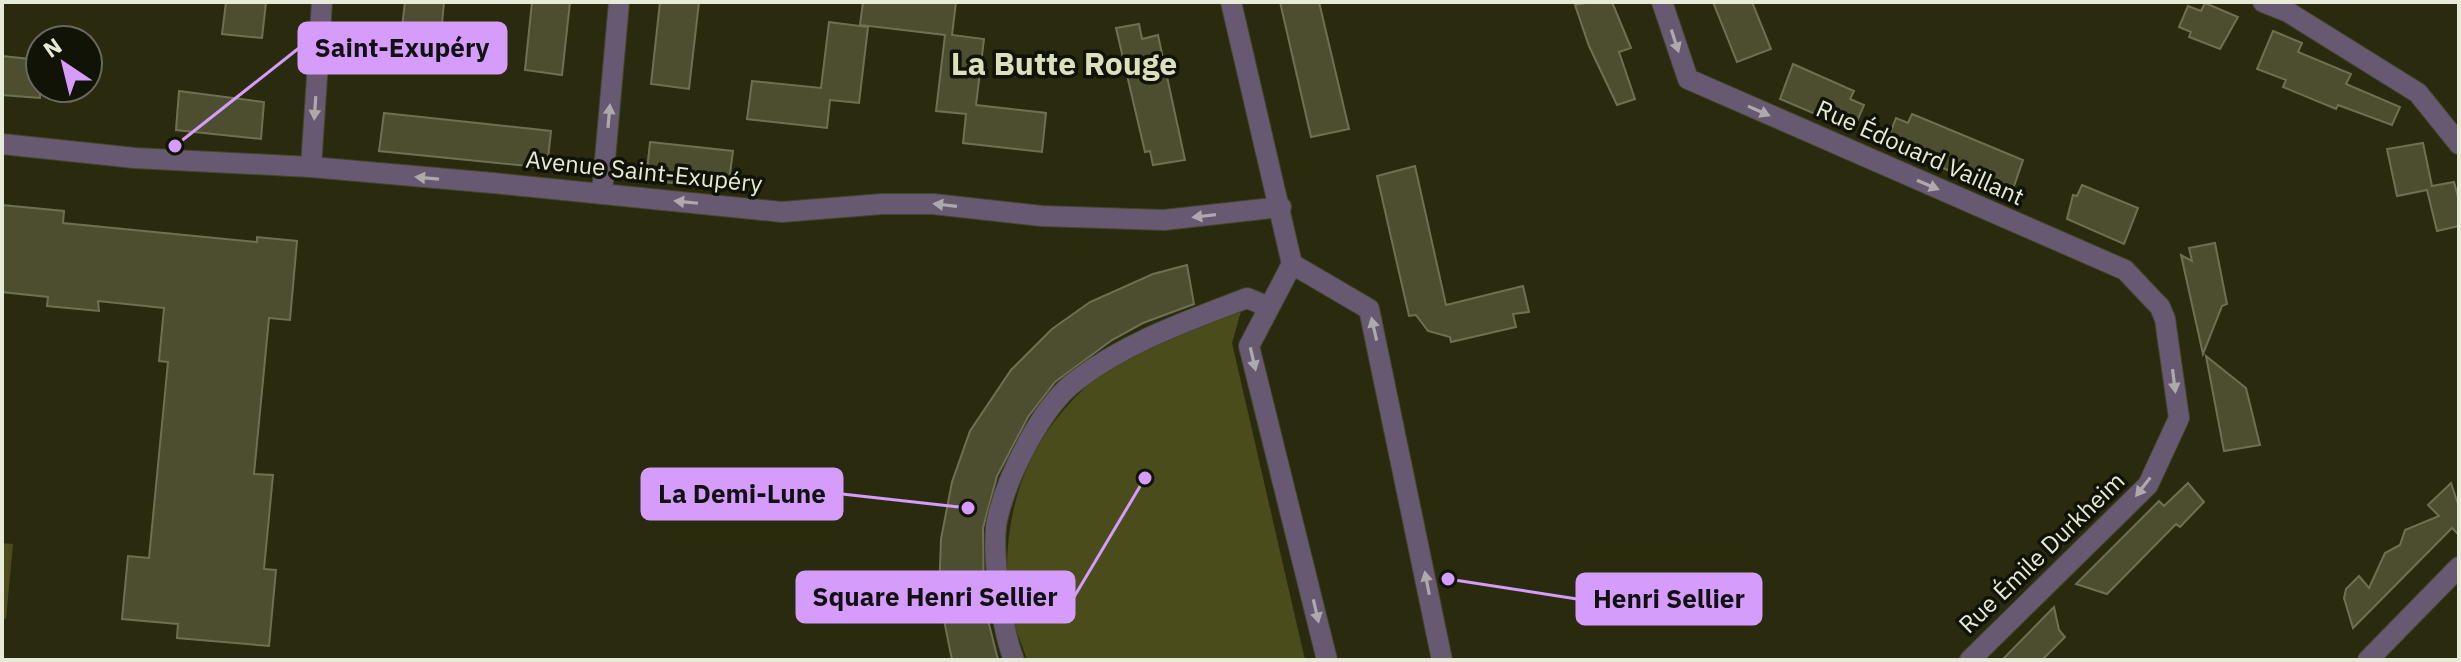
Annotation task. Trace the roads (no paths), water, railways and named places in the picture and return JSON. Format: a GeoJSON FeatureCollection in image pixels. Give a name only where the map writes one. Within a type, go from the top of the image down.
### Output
{"type":"FeatureCollection","features":[{"type":"Feature","properties":{"kind":"street"},"geometry":{"type":"LineString","coordinates":[[311,167],[322,2]]}},
{"type":"Feature","properties":{"kind":"street"},"geometry":{"type":"LineString","coordinates":[[602,193],[619,2]]}},
{"type":"Feature","properties":{"kind":"street"},"geometry":{"type":"LineString","coordinates":[[1231,2],[1292,264],[1249,346],[1327,660]]}},
{"type":"Feature","properties":{"kind":"street","name":"Rue Édouard Vaillant"},"geometry":{"type":"LineString","coordinates":[[1662,2],[1688,79],[2125,270],[2160,307],[2169,344]]}},
{"type":"Feature","properties":{"kind":"street"},"geometry":{"type":"LineString","coordinates":[[2263,2],[2288,12],[2418,93],[2459,144]]}},
{"type":"Feature","properties":{"kind":"street","name":"Avenue Saint-Exupéry"},"geometry":{"type":"LineString","coordinates":[[2,144],[135,158],[311,167],[782,212],[933,204],[1042,216],[1164,220],[1281,207]]}},
{"type":"Feature","properties":{"kind":"street"},"geometry":{"type":"LineString","coordinates":[[1292,264],[1369,309],[1442,660]]}},
{"type":"Feature","properties":{"kind":"street"},"geometry":{"type":"LineString","coordinates":[[1014,660],[999,605],[997,517],[1032,433],[1074,381],[1134,343],[1247,298],[1269,307]]}},
{"type":"Feature","properties":{"kind":"street","name":"Rue Émile Durkheim"},"geometry":{"type":"LineString","coordinates":[[1970,660],[2148,485],[2179,418],[2169,344]]}},
{"type":"Feature","properties":{"kind":"street"},"geometry":{"type":"LineString","coordinates":[[2368,660],[2459,567]]}},
{"type":"Feature","properties":{"kind":"place","name":"Saint-Exupéry"},"geometry":{"type":"Point","coordinates":[175,146]}},
{"type":"Feature","properties":{"kind":"place","name":"Square Henri Sellier"},"geometry":{"type":"Point","coordinates":[1145,478]}},
{"type":"Feature","properties":{"kind":"place","name":"La Demi-Lune"},"geometry":{"type":"Point","coordinates":[968,508]}},
{"type":"Feature","properties":{"kind":"place","name":"Henri Sellier"},"geometry":{"type":"Point","coordinates":[1448,579]}},
{"type":"Feature","properties":{"kind":"district","name":"La Butte Rouge"},"geometry":{"type":"Point","coordinates":[1064,64]}}]}
